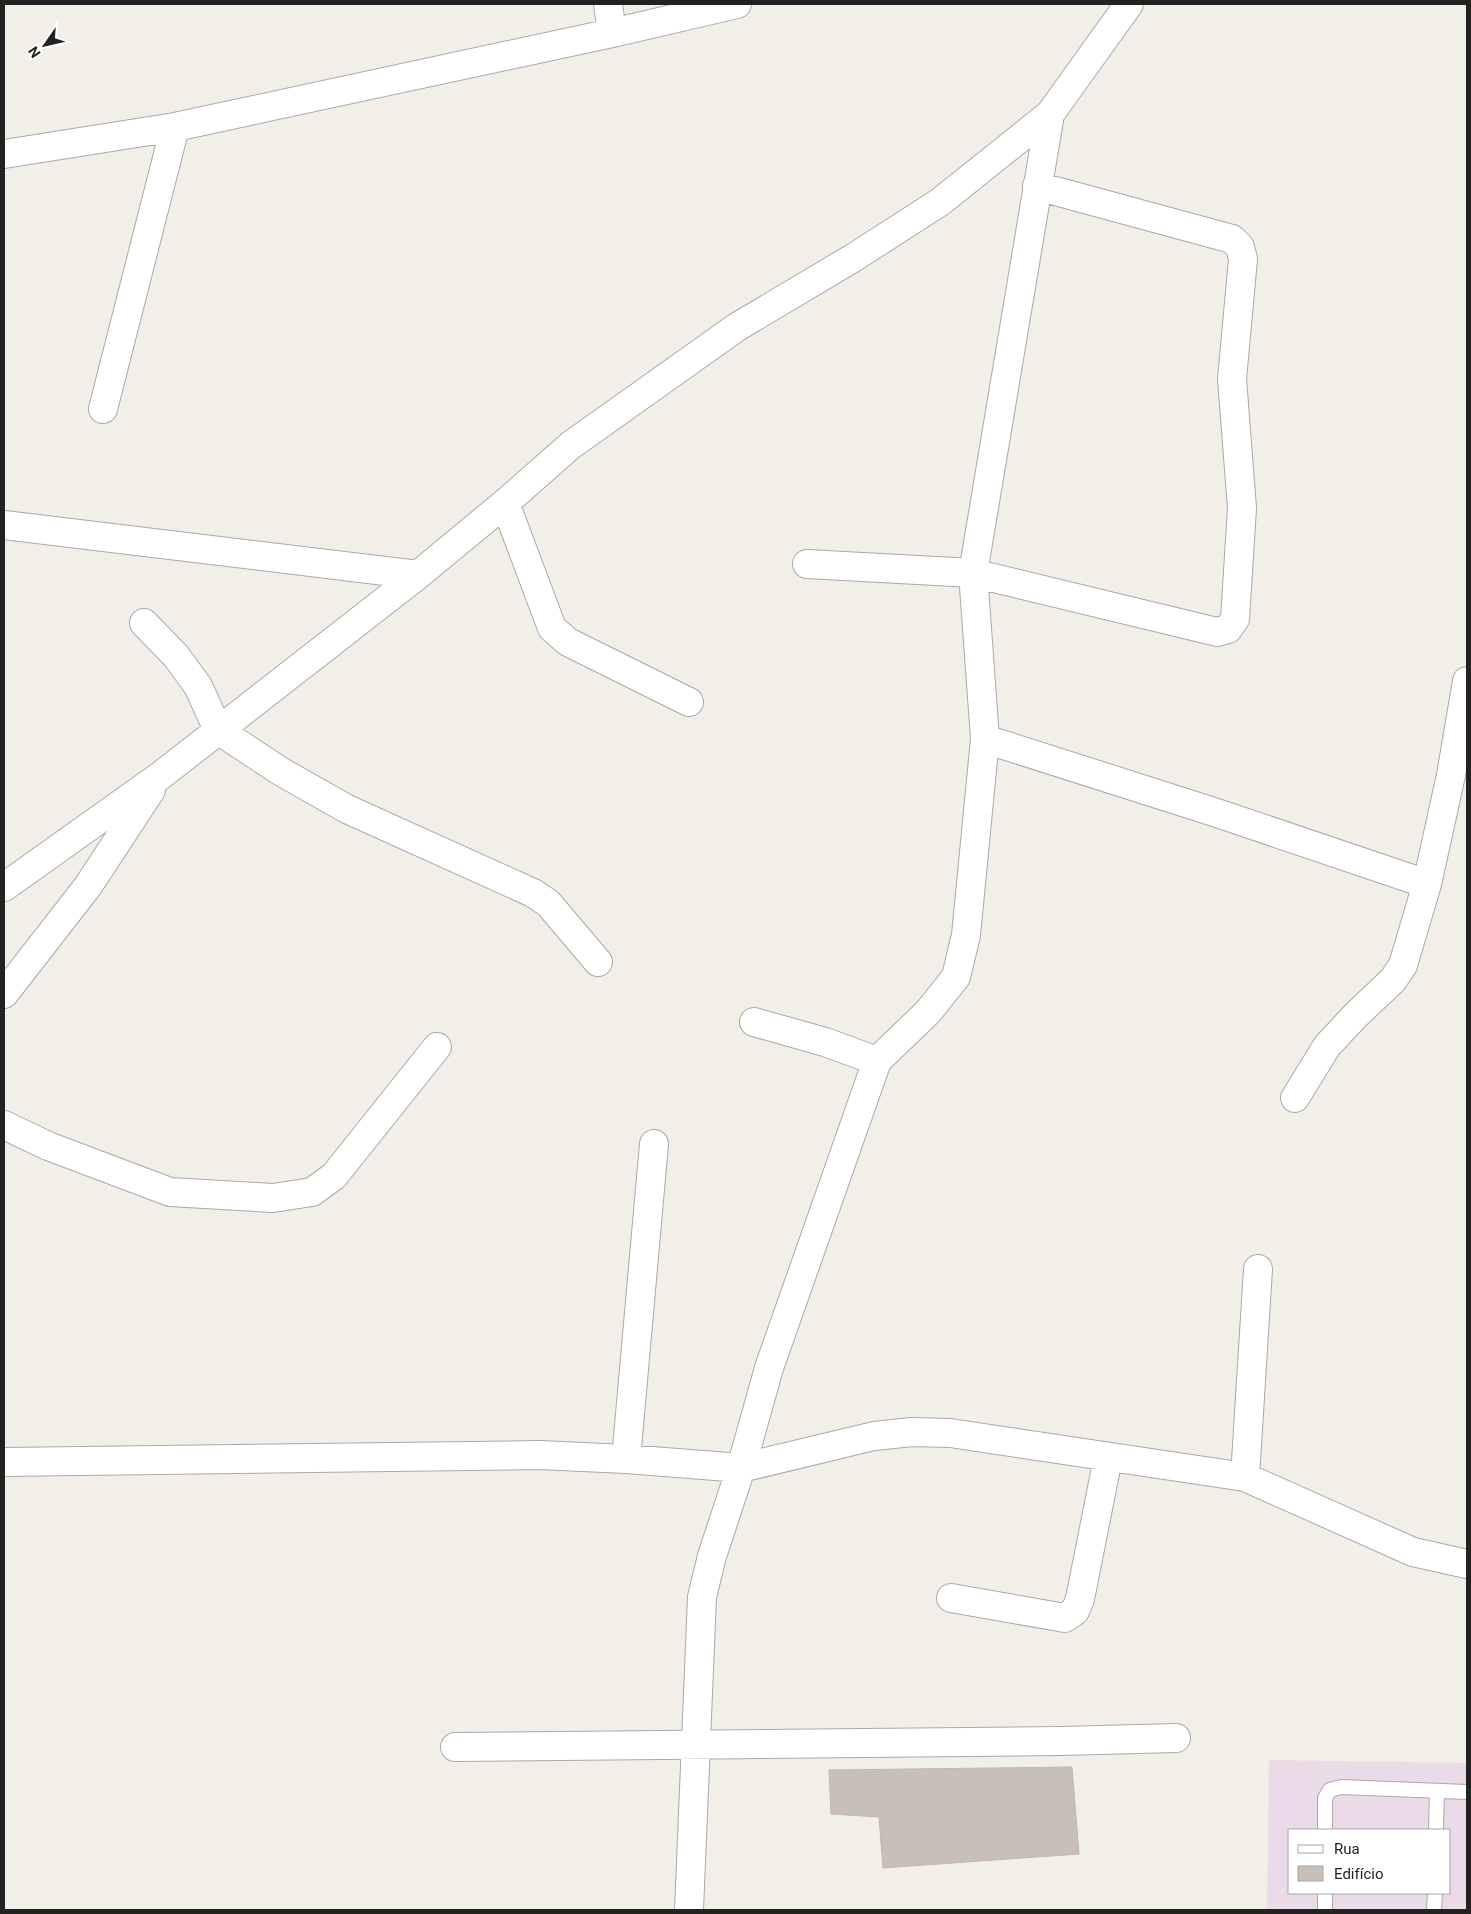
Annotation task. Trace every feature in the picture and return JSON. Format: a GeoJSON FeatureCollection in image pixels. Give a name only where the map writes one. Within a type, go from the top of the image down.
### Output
{"type":"FeatureCollection","features":[{"type":"Feature","properties":{"kind":"street"},"geometry":{"type":"LineString","coordinates":[[608,4],[612,33]]}},
{"type":"Feature","properties":{"kind":"street"},"geometry":{"type":"LineString","coordinates":[[4,154],[175,127],[612,33],[737,4]]}},
{"type":"Feature","properties":{"kind":"street"},"geometry":{"type":"LineString","coordinates":[[4,887],[160,776],[418,575],[505,503],[571,444],[737,327],[853,258],[940,202],[1050,114],[1129,4]]}},
{"type":"Feature","properties":{"kind":"street"},"geometry":{"type":"LineString","coordinates":[[689,1910],[702,1597],[712,1556],[741,1468],[768,1368],[876,1060],[928,1012],[956,977],[966,935],[985,739],[973,573],[1050,114]]}},
{"type":"Feature","properties":{"kind":"street"},"geometry":{"type":"LineString","coordinates":[[103,408],[175,127]]}},
{"type":"Feature","properties":{"kind":"street"},"geometry":{"type":"LineString","coordinates":[[807,564],[973,573],[1217,632],[1228,629],[1235,619],[1242,508],[1232,379],[1244,259],[1240,247],[1232,239],[1037,186]]}},
{"type":"Feature","properties":{"kind":"street"},"geometry":{"type":"LineString","coordinates":[[505,503],[552,628],[568,642],[689,702]]}},
{"type":"Feature","properties":{"kind":"street"},"geometry":{"type":"LineString","coordinates":[[4,525],[418,575]]}},
{"type":"Feature","properties":{"kind":"street"},"geometry":{"type":"LineString","coordinates":[[144,623],[176,656],[198,686],[218,730],[280,771],[347,809],[533,893],[548,902],[598,962]]}},
{"type":"Feature","properties":{"kind":"street"},"geometry":{"type":"LineString","coordinates":[[1295,1098],[1327,1046],[1393,980],[1403,965],[1428,884],[1467,681]]}},
{"type":"Feature","properties":{"kind":"street"},"geometry":{"type":"LineString","coordinates":[[985,739],[1217,813],[1428,884]]}},
{"type":"Feature","properties":{"kind":"street"},"geometry":{"type":"LineString","coordinates":[[4,994],[88,886],[160,776]]}},
{"type":"Feature","properties":{"kind":"street"},"geometry":{"type":"LineString","coordinates":[[754,1022],[825,1042],[876,1060]]}},
{"type":"Feature","properties":{"kind":"street"},"geometry":{"type":"LineString","coordinates":[[4,1125],[48,1146],[170,1192],[273,1198],[312,1192],[334,1176],[437,1047]]}},
{"type":"Feature","properties":{"kind":"street"},"geometry":{"type":"LineString","coordinates":[[626,1459],[654,1144]]}},
{"type":"Feature","properties":{"kind":"street"},"geometry":{"type":"LineString","coordinates":[[1245,1477],[1258,1268]]}},
{"type":"Feature","properties":{"kind":"street"},"geometry":{"type":"LineString","coordinates":[[4,1462],[539,1455],[626,1459],[741,1468],[874,1436],[912,1432],[950,1433],[1245,1477],[1413,1552],[1467,1564]]}},
{"type":"Feature","properties":{"kind":"street"},"geometry":{"type":"LineString","coordinates":[[951,1598],[1065,1618],[1075,1611],[1080,1600],[1108,1458]]}},
{"type":"Feature","properties":{"kind":"street"},"geometry":{"type":"LineString","coordinates":[[455,1747],[1060,1741],[1176,1738]]}},
{"type":"Feature","properties":{"kind":"lane"},"geometry":{"type":"LineString","coordinates":[[1325,1829],[1325,1798],[1330,1790],[1340,1787],[1467,1792]]}},
{"type":"Feature","properties":{"kind":"lane"},"geometry":{"type":"LineString","coordinates":[[1436,1829],[1437,1791]]}},
{"type":"Feature","properties":{"kind":"lane"},"geometry":{"type":"LineString","coordinates":[[1325,1894],[1326,1910]]}},
{"type":"Feature","properties":{"kind":"lane"},"geometry":{"type":"LineString","coordinates":[[1434,1910],[1435,1894]]}},
{"type":"Feature","properties":{"kind":"shaded area"},"geometry":{"type":"Polygon","coordinates":[[[1269,1760],[1467,1763],[1467,1910],[1267,1910],[1269,1760]]]}},
{"type":"Feature","properties":{"kind":"building"},"geometry":{"type":"Polygon","coordinates":[[[1072,1767],[1079,1854],[883,1868],[879,1817],[831,1814],[829,1770],[1072,1767]]]}}]}
